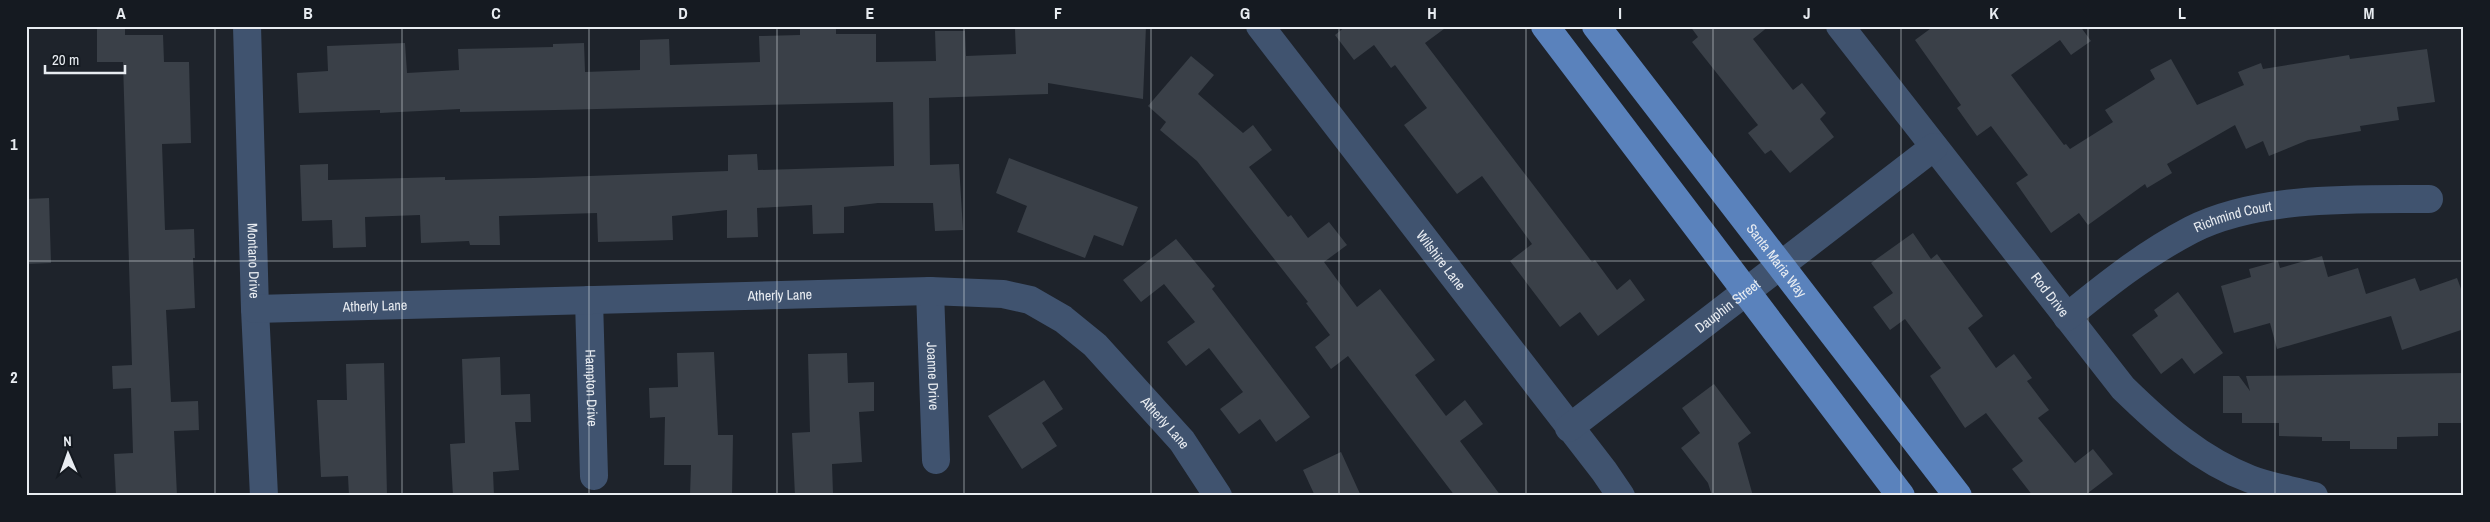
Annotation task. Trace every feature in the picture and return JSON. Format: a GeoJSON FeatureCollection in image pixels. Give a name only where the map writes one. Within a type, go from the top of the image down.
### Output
{"type":"FeatureCollection","features":[{"type":"Feature","properties":{"kind":"main road"},"geometry":{"type":"LineString","coordinates":[[1545,26],[1901,496]]}},
{"type":"Feature","properties":{"kind":"main road","name":"Santa Maria Way"},"geometry":{"type":"LineString","coordinates":[[1596,26],[1958,496]]}},
{"type":"Feature","properties":{"kind":"street","name":"Montano Drive"},"geometry":{"type":"LineString","coordinates":[[247,26],[255,309],[264,496]]}},
{"type":"Feature","properties":{"kind":"street","name":"Wilshire Lane"},"geometry":{"type":"LineString","coordinates":[[1260,26],[1604,471],[1620,496]]}},
{"type":"Feature","properties":{"kind":"street","name":"Rod Drive"},"geometry":{"type":"LineString","coordinates":[[1840,26],[2123,388],[2158,422],[2188,445],[2220,465],[2252,480],[2314,496]]}},
{"type":"Feature","properties":{"kind":"street","name":"Dauphin Street"},"geometry":{"type":"LineString","coordinates":[[1569,428],[1934,147]]}},
{"type":"Feature","properties":{"kind":"street","name":"Richmind Court"},"geometry":{"type":"LineString","coordinates":[[2067,317],[2120,274],[2191,230],[2238,213],[2281,204],[2429,199]]}},
{"type":"Feature","properties":{"kind":"street","name":"Atherly Lane"},"geometry":{"type":"LineString","coordinates":[[255,309],[930,291],[1003,294],[1030,300],[1063,319],[1095,345],[1182,441],[1218,496]]}},
{"type":"Feature","properties":{"kind":"street","name":"Joanne Drive"},"geometry":{"type":"LineString","coordinates":[[930,291],[936,460]]}},
{"type":"Feature","properties":{"kind":"street","name":"Hampton Drive"},"geometry":{"type":"LineString","coordinates":[[589,300],[594,476]]}},
{"type":"Feature","properties":{"kind":"building"},"geometry":{"type":"Polygon","coordinates":[[[800,26],[836,26],[836,34],[876,34],[876,62],[936,61],[935,31],[965,31],[966,56],[1016,54],[1015,29],[1146,26],[1143,99],[1048,83],[1048,94],[929,98],[930,165],[959,164],[963,230],[935,231],[933,203],[878,203],[844,207],[844,233],[813,234],[812,205],[757,208],[758,237],[727,238],[727,210],[672,216],[673,240],[642,241],[598,242],[597,213],[499,216],[500,245],[470,245],[469,241],[421,243],[420,215],[365,217],[366,247],[333,248],[332,220],[302,221],[300,165],[328,164],[328,180],[445,177],[445,180],[534,178],[728,171],[728,155],[757,154],[758,170],[894,166],[893,102],[460,112],[460,109],[380,113],[380,110],[299,113],[297,73],[328,71],[327,46],[405,43],[407,73],[459,70],[458,49],[553,47],[553,44],[584,43],[585,72],[640,70],[640,40],[669,39],[670,65],[760,62],[759,36],[800,35],[800,26]]]}},
{"type":"Feature","properties":{"kind":"building"},"geometry":{"type":"Polygon","coordinates":[[[1346,26],[1448,26],[1425,43],[1592,262],[1595,260],[1617,290],[1630,279],[1645,300],[1598,336],[1580,312],[1560,327],[1510,261],[1532,244],[1482,176],[1457,194],[1404,125],[1427,108],[1395,65],[1391,68],[1374,45],[1354,60],[1335,35],[1346,26]]]}},
{"type":"Feature","properties":{"kind":"building"},"geometry":{"type":"Polygon","coordinates":[[[1690,26],[1769,26],[1753,39],[1793,90],[1802,83],[1826,113],[1820,119],[1834,137],[1790,173],[1771,150],[1765,154],[1748,133],[1758,125],[1692,42],[1698,37],[1690,26]]]}},
{"type":"Feature","properties":{"kind":"building"},"geometry":{"type":"Polygon","coordinates":[[[1934,26],[2080,26],[2091,41],[2071,55],[2060,40],[2011,75],[2064,145],[2066,144],[2070,149],[2113,122],[2105,110],[2155,79],[2150,70],[2171,59],[2197,105],[2244,85],[2238,72],[2261,63],[2263,69],[2349,55],[2350,59],[2427,49],[2435,102],[2397,107],[2399,120],[2360,126],[2361,131],[2308,140],[2269,156],[2263,141],[2246,149],[2235,125],[2167,164],[2172,173],[2147,188],[2145,184],[2088,225],[2079,213],[2051,233],[2016,183],[2028,175],[1991,126],[1977,136],[1957,108],[1961,105],[1915,40],[1934,26]]]}},
{"type":"Feature","properties":{"kind":"building"},"geometry":{"type":"Polygon","coordinates":[[[97,29],[125,29],[125,35],[163,35],[164,62],[189,62],[191,143],[162,144],[165,230],[194,229],[195,308],[166,310],[171,402],[198,401],[199,430],[174,431],[177,496],[116,496],[114,454],[133,453],[131,388],[113,389],[112,366],[132,365],[123,62],[97,62],[97,29]]]}},
{"type":"Feature","properties":{"kind":"building"},"geometry":{"type":"Polygon","coordinates":[[[1191,56],[1214,75],[1198,94],[1243,133],[1253,125],[1272,150],[1249,167],[1288,217],[1291,215],[1308,238],[1329,222],[1347,245],[1324,262],[1357,307],[1380,289],[1435,360],[1415,375],[1446,416],[1465,400],[1483,424],[1460,441],[1501,496],[1455,496],[1348,356],[1331,369],[1315,347],[1330,335],[1306,303],[1308,302],[1197,161],[1160,130],[1166,122],[1148,106],[1191,56]]]}},
{"type":"Feature","properties":{"kind":"building"},"geometry":{"type":"Polygon","coordinates":[[[1009,158],[1138,207],[1123,246],[1094,235],[1085,258],[1017,232],[1027,206],[996,193],[1009,158]]]}},
{"type":"Feature","properties":{"kind":"building"},"geometry":{"type":"Polygon","coordinates":[[[49,198],[51,263],[26,264],[26,199],[49,198]]]}},
{"type":"Feature","properties":{"kind":"building"},"geometry":{"type":"Polygon","coordinates":[[[1913,233],[1931,259],[1937,254],[1983,316],[1968,328],[1996,368],[2014,354],[2032,378],[2027,381],[2049,410],[2038,418],[2075,463],[2093,449],[2113,474],[2084,496],[2033,496],[2012,469],[2023,461],[1986,413],[1965,428],[1930,376],[1941,368],[1905,319],[1890,330],[1873,307],[1893,293],[1871,263],[1913,233]]]}},
{"type":"Feature","properties":{"kind":"building"},"geometry":{"type":"Polygon","coordinates":[[[1176,239],[1215,286],[1212,289],[1310,417],[1276,442],[1260,419],[1239,434],[1220,409],[1243,392],[1209,348],[1186,366],[1167,342],[1195,322],[1164,284],[1141,302],[1123,280],[1176,239]]]}},
{"type":"Feature","properties":{"kind":"building"},"geometry":{"type":"Polygon","coordinates":[[[2322,256],[2328,277],[2358,268],[2366,294],[2415,278],[2420,291],[2457,278],[2464,297],[2464,329],[2402,350],[2391,316],[2277,349],[2270,323],[2234,333],[2221,286],[2251,277],[2249,269],[2278,261],[2280,268],[2322,256]]]}},
{"type":"Feature","properties":{"kind":"building"},"geometry":{"type":"Polygon","coordinates":[[[2178,292],[2223,353],[2194,374],[2182,358],[2161,374],[2132,335],[2158,316],[2154,310],[2178,292]]]}},
{"type":"Feature","properties":{"kind":"building"},"geometry":{"type":"Polygon","coordinates":[[[714,352],[718,435],[733,435],[732,496],[690,495],[691,465],[664,465],[665,417],[650,418],[649,388],[678,387],[677,353],[714,352]]]}},
{"type":"Feature","properties":{"kind":"building"},"geometry":{"type":"Polygon","coordinates":[[[847,353],[848,383],[874,382],[874,411],[859,412],[862,462],[832,464],[833,494],[795,496],[792,433],[810,432],[808,354],[847,353]]]}},
{"type":"Feature","properties":{"kind":"building"},"geometry":{"type":"Polygon","coordinates":[[[500,357],[501,395],[530,394],[531,422],[515,422],[519,470],[493,472],[494,496],[453,496],[450,444],[465,443],[462,359],[500,357]]]}},
{"type":"Feature","properties":{"kind":"building"},"geometry":{"type":"Polygon","coordinates":[[[384,363],[387,496],[349,496],[348,476],[321,477],[317,400],[347,400],[346,364],[384,363]]]}},
{"type":"Feature","properties":{"kind":"building"},"geometry":{"type":"Polygon","coordinates":[[[2464,373],[2464,423],[2438,423],[2438,436],[2397,437],[2397,449],[2350,449],[2350,441],[2322,441],[2322,437],[2279,436],[2279,423],[2242,423],[2242,413],[2223,413],[2223,376],[2239,376],[2250,391],[2246,376],[2464,373]]]}},
{"type":"Feature","properties":{"kind":"building"},"geometry":{"type":"Polygon","coordinates":[[[1044,380],[1063,409],[1042,423],[1057,446],[1022,469],[988,416],[1044,380]]]}},
{"type":"Feature","properties":{"kind":"building"},"geometry":{"type":"Polygon","coordinates":[[[1714,384],[1751,433],[1738,443],[1753,496],[1712,496],[1708,483],[1681,448],[1700,433],[1682,408],[1714,384]]]}},
{"type":"Feature","properties":{"kind":"building"},"geometry":{"type":"Polygon","coordinates":[[[1341,452],[1361,496],[1315,496],[1303,470],[1341,452]]]}}]}
